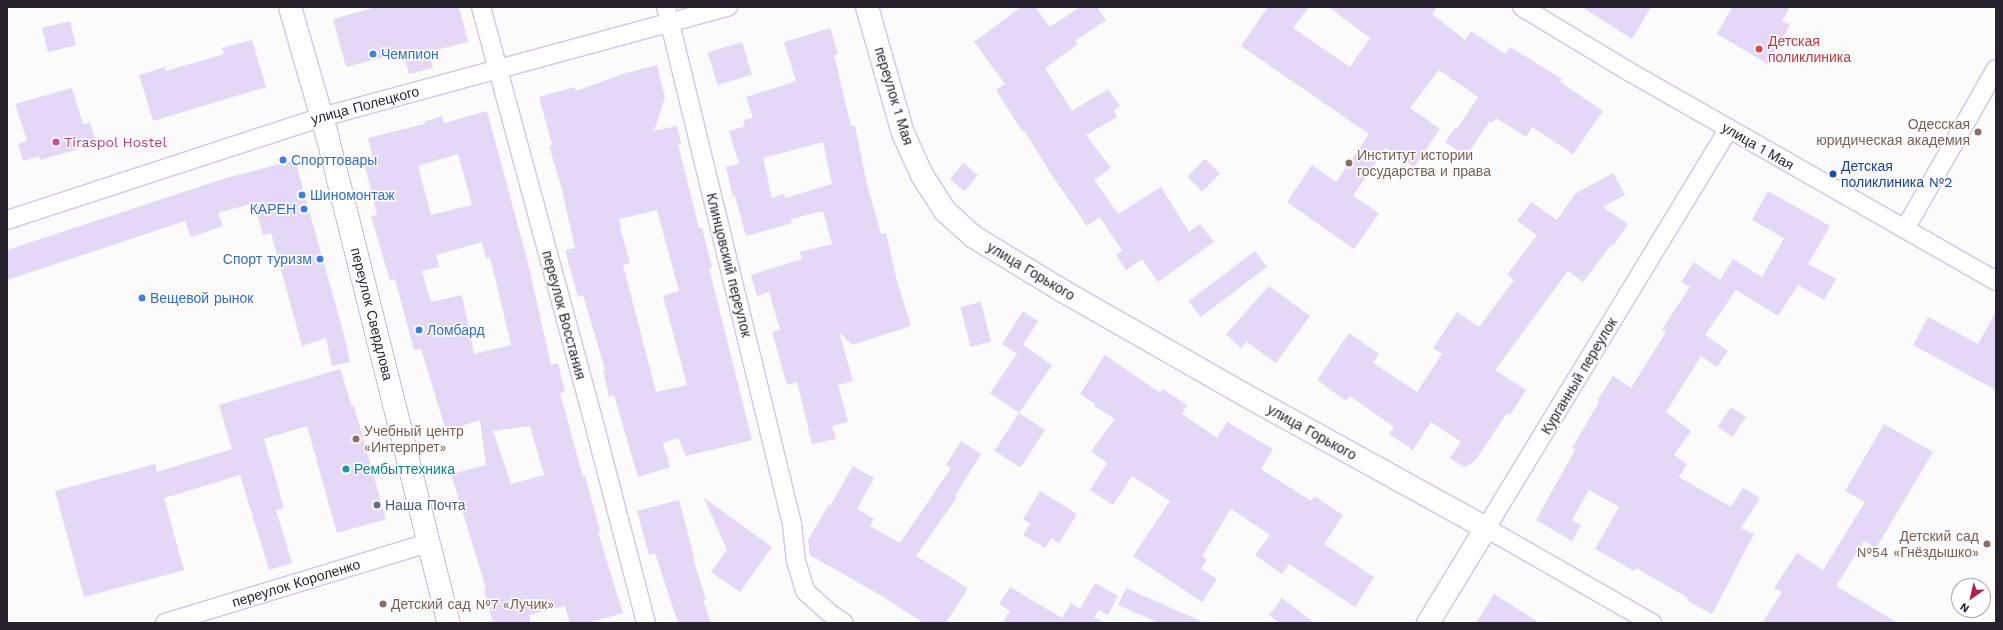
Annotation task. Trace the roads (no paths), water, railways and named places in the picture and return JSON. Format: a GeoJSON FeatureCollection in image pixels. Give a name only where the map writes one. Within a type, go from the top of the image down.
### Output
{"type":"FeatureCollection","features":[{"type":"Feature","properties":{"kind":"street","name":"переулок Свердлова"},"geometry":{"type":"LineString","coordinates":[[290,7],[322,117],[449,623]]}},
{"type":"Feature","properties":{"kind":"street","name":"переулок Восстания"},"geometry":{"type":"LineString","coordinates":[[481,7],[596,431],[646,623]]}},
{"type":"Feature","properties":{"kind":"street","name":"улица Полецкого"},"geometry":{"type":"LineString","coordinates":[[7,220],[322,117],[497,69],[668,15],[728,7]]}},
{"type":"Feature","properties":{"kind":"street","name":"переулок 1 Мая"},"geometry":{"type":"LineString","coordinates":[[866,7],[903,133],[922,175],[944,211],[974,237]]}},
{"type":"Feature","properties":{"kind":"street","name":"улица 1 Мая"},"geometry":{"type":"LineString","coordinates":[[1522,7],[1729,129],[1996,281]]}},
{"type":"Feature","properties":{"kind":"street","name":"Клинцовский переулок"},"geometry":{"type":"LineString","coordinates":[[668,15],[792,524],[796,561],[805,591],[828,612],[844,623]]}},
{"type":"Feature","properties":{"kind":"street"},"geometry":{"type":"LineString","coordinates":[[1905,229],[1996,69]]}},
{"type":"Feature","properties":{"kind":"street","name":"Курганный переулок"},"geometry":{"type":"LineString","coordinates":[[1428,623],[1729,129]]}},
{"type":"Feature","properties":{"kind":"street","name":"улица Горького"},"geometry":{"type":"LineString","coordinates":[[974,237],[1061,290],[1254,400],[1486,528],[1652,623]]}},
{"type":"Feature","properties":{"kind":"street","name":"переулок Короленко"},"geometry":{"type":"LineString","coordinates":[[165,623],[428,543]]}},
{"type":"Feature","properties":{"kind":"place","name":"Детская поликлиника"},"geometry":{"type":"Point","coordinates":[1759,49]}},
{"type":"Feature","properties":{"kind":"place","name":"Чемпион"},"geometry":{"type":"Point","coordinates":[373,54]}},
{"type":"Feature","properties":{"kind":"place","name":"Одесская юридическая академия"},"geometry":{"type":"Point","coordinates":[1978,132]}},
{"type":"Feature","properties":{"kind":"place","name":"Tiraspol Hostel"},"geometry":{"type":"Point","coordinates":[56,142]}},
{"type":"Feature","properties":{"kind":"place","name":"Спорттовары"},"geometry":{"type":"Point","coordinates":[283,160]}},
{"type":"Feature","properties":{"kind":"place","name":"Институт истории государства и права"},"geometry":{"type":"Point","coordinates":[1349,163]}},
{"type":"Feature","properties":{"kind":"place","name":"Детская поликлиника №2"},"geometry":{"type":"Point","coordinates":[1833,174]}},
{"type":"Feature","properties":{"kind":"place","name":"Шиномонтаж"},"geometry":{"type":"Point","coordinates":[302,195]}},
{"type":"Feature","properties":{"kind":"place","name":"КАРЕН"},"geometry":{"type":"Point","coordinates":[304,209]}},
{"type":"Feature","properties":{"kind":"place","name":"Спорт туризм"},"geometry":{"type":"Point","coordinates":[320,259]}},
{"type":"Feature","properties":{"kind":"place","name":"Вещевой рынок"},"geometry":{"type":"Point","coordinates":[142,298]}},
{"type":"Feature","properties":{"kind":"place","name":"Ломбард"},"geometry":{"type":"Point","coordinates":[419,330]}},
{"type":"Feature","properties":{"kind":"place","name":"Учебный центр «Интерпрет»"},"geometry":{"type":"Point","coordinates":[356,439]}},
{"type":"Feature","properties":{"kind":"place","name":"Рембыттехника"},"geometry":{"type":"Point","coordinates":[346,469]}},
{"type":"Feature","properties":{"kind":"place","name":"Наша Почта"},"geometry":{"type":"Point","coordinates":[377,505]}},
{"type":"Feature","properties":{"kind":"place","name":"Детский сад №54 «Гнёздышко»"},"geometry":{"type":"Point","coordinates":[1987,544]}},
{"type":"Feature","properties":{"kind":"place","name":"Детский сад №7 «Лучик»"},"geometry":{"type":"Point","coordinates":[383,604]}}]}
